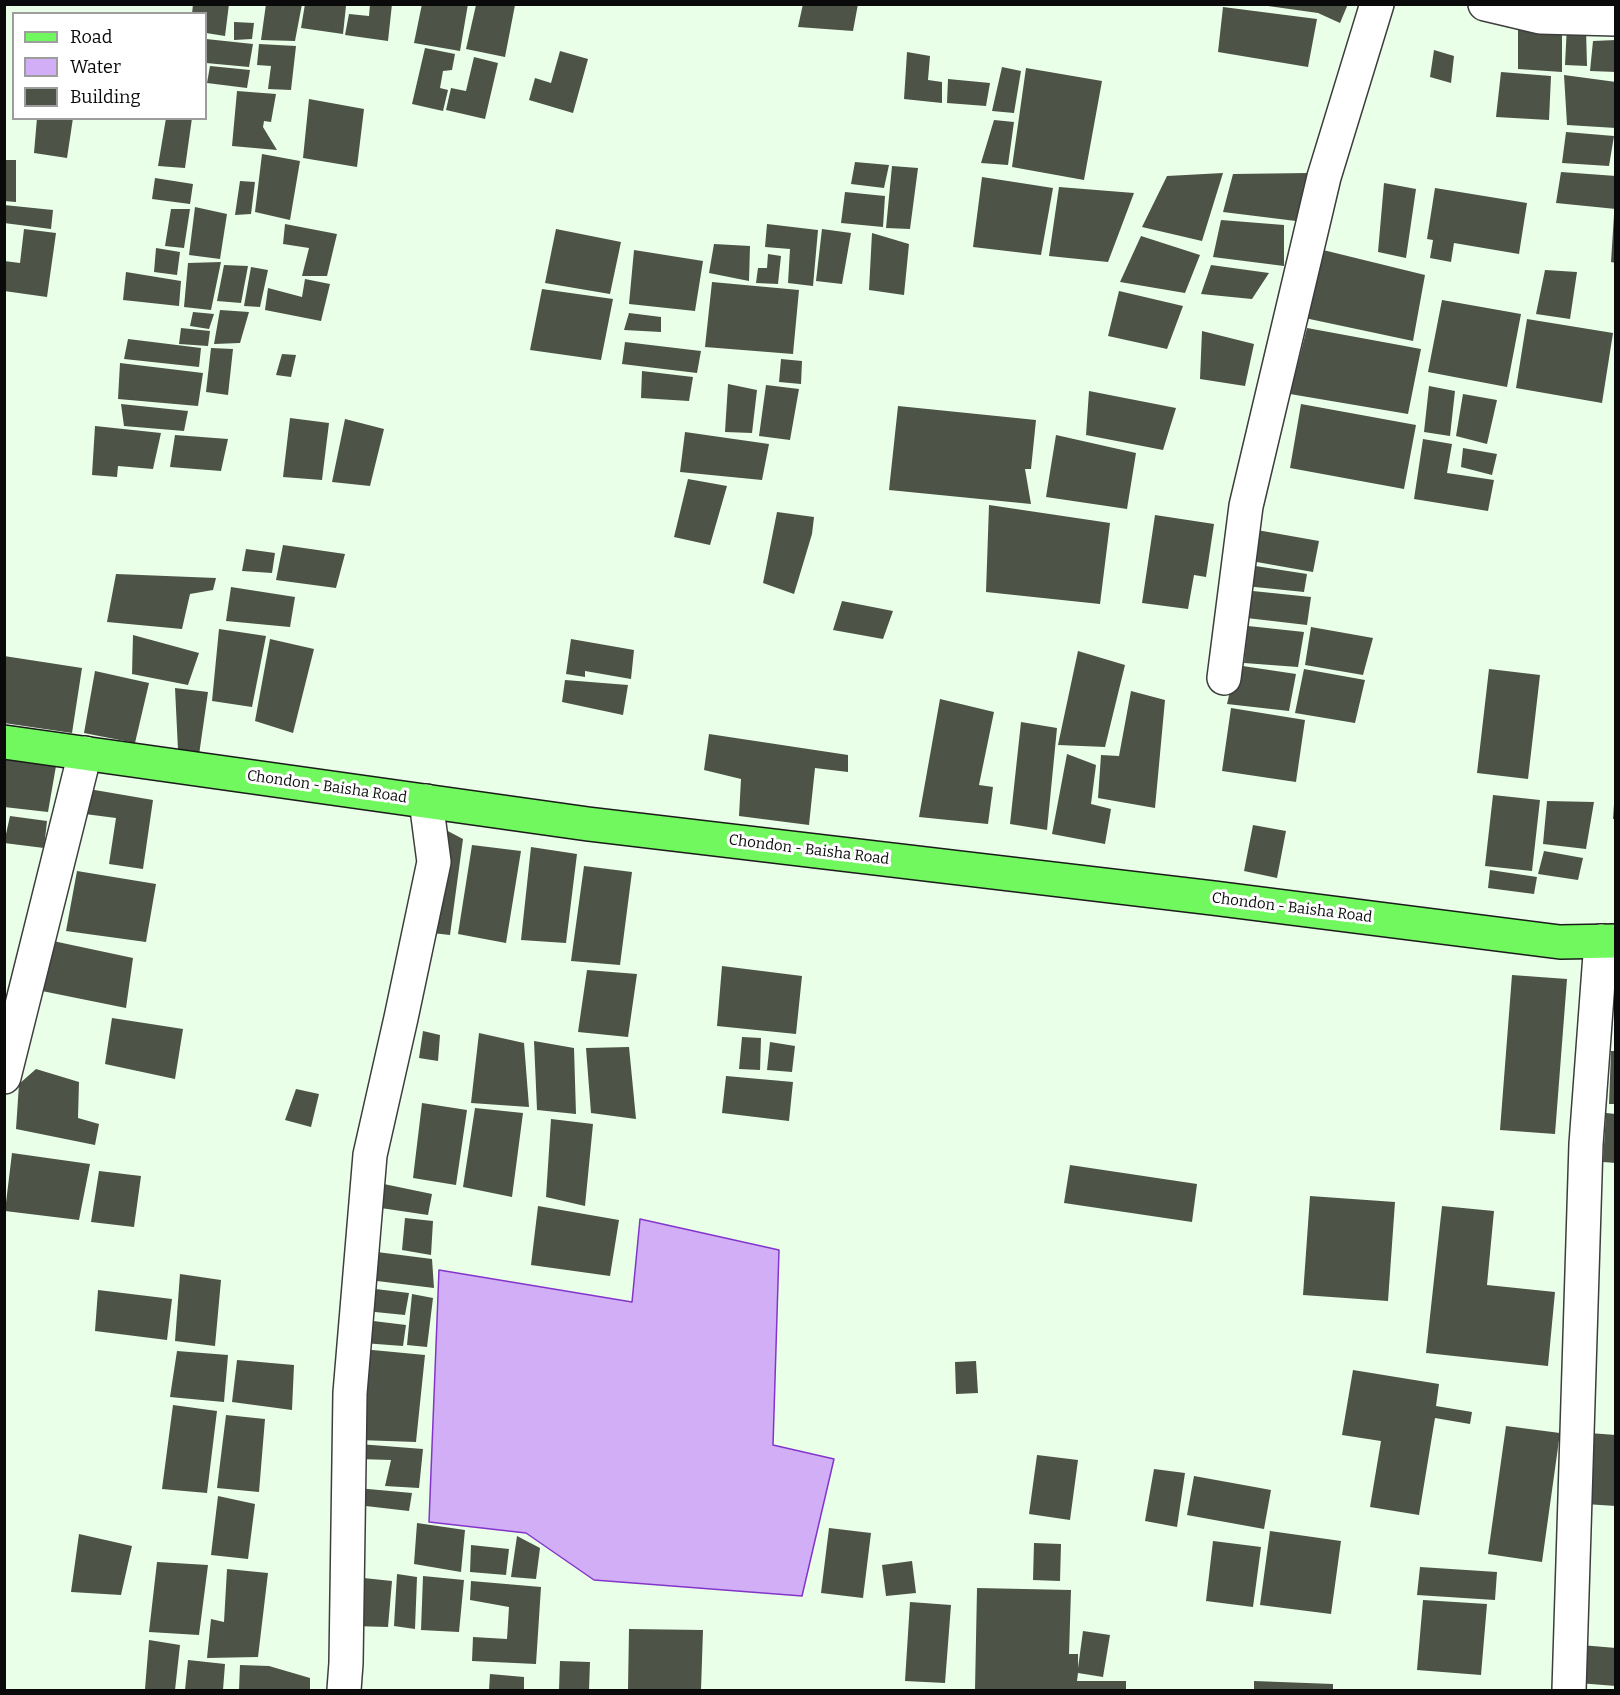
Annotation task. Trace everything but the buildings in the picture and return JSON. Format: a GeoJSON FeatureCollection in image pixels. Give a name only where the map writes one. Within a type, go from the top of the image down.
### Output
{"type":"FeatureCollection","features":[{"type":"Feature","properties":{"kind":"main road","name":"Chondon - Baisha Road"},"geometry":{"type":"LineString","coordinates":[[4,742],[588,824],[1213,898],[1560,942],[1608,941]]}},
{"type":"Feature","properties":{"kind":"street"},"geometry":{"type":"LineString","coordinates":[[1224,678],[1246,506],[1323,177],[1377,4]]}},
{"type":"Feature","properties":{"kind":"street"},"geometry":{"type":"LineString","coordinates":[[1485,4],[1540,17],[1616,19]]}},
{"type":"Feature","properties":{"kind":"street"},"geometry":{"type":"LineString","coordinates":[[4,1077],[85,753]]}},
{"type":"Feature","properties":{"kind":"street"},"geometry":{"type":"LineString","coordinates":[[344,1690],[350,1393],[370,1155],[434,862],[426,801]]}},
{"type":"Feature","properties":{"kind":"street"},"geometry":{"type":"LineString","coordinates":[[1569,1690],[1586,1144],[1608,941]]}},
{"type":"Feature","properties":{"kind":"water"},"geometry":{"type":"Polygon","coordinates":[[[640,1219],[779,1250],[773,1445],[834,1459],[802,1596],[594,1580],[526,1533],[429,1522],[439,1270],[632,1302],[640,1219]]]}}]}
